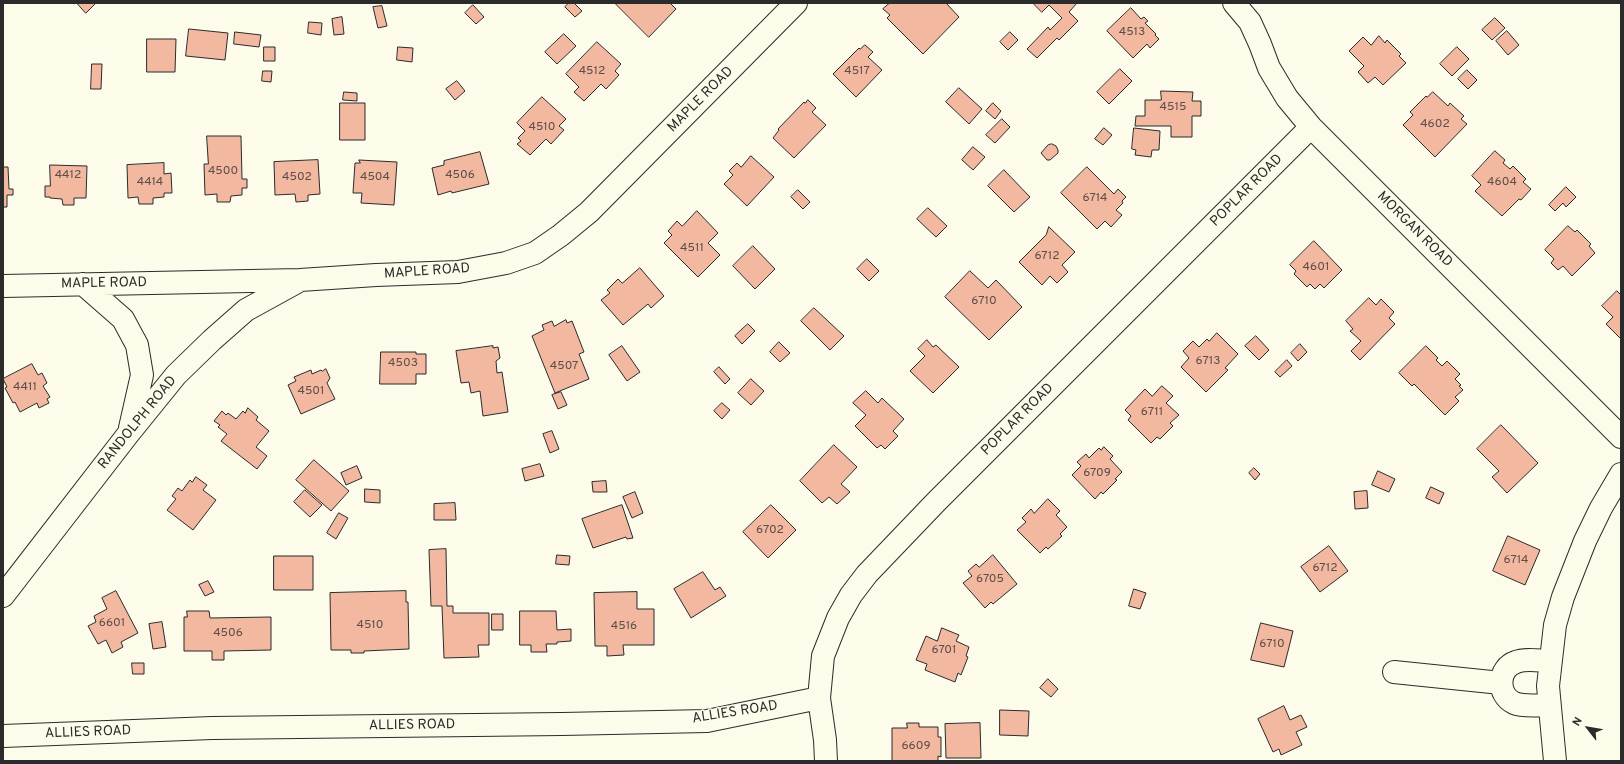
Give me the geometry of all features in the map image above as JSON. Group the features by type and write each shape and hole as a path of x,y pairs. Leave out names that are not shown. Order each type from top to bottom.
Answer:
{"street":[{"name":"MAPLE ROAD","path":"3,286 300,280 458,272 506,263 535,253 562,235 589,212 796,3"},
{"name":"MORGAN ROAD","path":"1234,3 1250,22 1269,68 1287,98 1311,127 1621,437"},
{"name":"POPLAR ROAD","path":"826,761 825,740 819,698 823,656 838,618 851,595 867,574 1311,127"},
{"name":"RANDOLPH ROAD","path":"3,596 129,433 176,375 246,310 300,280"},
{"path":"83,284 123,319 137,345 142,375 129,433"},
{"path":"1555,761 1548,705 1548,686 1555,625 1565,591 1585,541 1601,508 1621,474"},
{"path":"1548,705 1515,703 1509,699 1503,691 1501,683 1502,676 1506,668 1516,662 1550,661"},
{"path":"1394,672 1501,683"},
{"name":"ALLIES ROAD","path":"3,736 212,728 707,721 819,698"}],"building":[{"path":"77,3 96,3 86,13"},
{"path":"569,3 574,3 582,11 575,17 565,7"},
{"path":"615,3 670,3 676,9 649,37"},
{"path":"890,3 946,3 959,17 923,54 887,18 890,15 883,9"},
{"path":"1033,3 1077,3 1069,12 1078,21 1059,40 1057,38 1037,58 1027,49 1048,27 1050,30 1062,18 1049,5 1042,12"},
{"path":"473,5 484,17 476,24 465,13"},
{"path":"382,6 387,26 378,28 373,7"},
{"path":"1131,8 1141,19 1144,17 1148,21 1145,23 1159,39 1150,48 1147,44 1133,58 1107,31"},
{"path":"342,17 344,34 334,35 332,19"},
{"path":"1495,18 1505,28 1492,40 1482,30"},
{"path":"309,22 322,23 321,35 308,33"},
{"path":"189,29 228,33 225,60 186,56"},
{"path":"1507,31 1519,45 1508,55 1496,41"},
{"path":"235,32 261,35 259,47 234,44"},
{"path":"1010,32 1018,40 1008,50 1000,42"},
{"path":"564,34 576,46 557,64 545,52"},
{"path":"1379,36 1385,43 1387,40 1401,54 1399,56 1406,63 1383,85 1375,77 1368,83 1358,72 1364,66 1349,51 1363,37 1371,45"},
{"path":"147,39 176,39 175,72 147,72"},
{"path":"597,42 621,64 615,71 619,75 606,89 601,84 584,101 574,92 579,87 566,74"},
{"path":"865,45 873,52 868,57 882,70 856,97 833,74 859,48 860,49"},
{"path":"264,47 275,47 275,61 264,61"},
{"path":"398,47 413,48 412,62 397,60"},
{"path":"1457,47 1469,59 1452,76 1440,64"},
{"path":"92,64 102,64 101,89 91,89"},
{"path":"1120,69 1132,81 1109,104 1097,92"},
{"path":"1467,70 1477,80 1468,89 1458,79"},
{"path":"263,71 272,71 271,82 262,81"},
{"path":"457,81 465,91 455,100 446,89"},
{"path":"959,88 982,109 969,124 946,102"},
{"path":"1161,91 1193,92 1192,101 1201,101 1201,116 1192,116 1192,137 1171,137 1171,126 1135,126 1136,116 1145,116 1145,100 1161,100"},
{"path":"344,92 357,93 357,101 343,100"},
{"path":"1433,92 1448,106 1450,103 1464,116 1461,119 1467,124 1435,157 1403,125 1413,115 1410,112 1426,96 1427,97"},
{"path":"542,97 566,119 559,126 564,130 551,144 546,139 530,155 517,144 521,141 518,138 525,131 517,123"},
{"path":"808,100 816,108 812,112 826,125 794,158 773,138 779,130 778,129 804,102 805,103"},
{"path":"340,103 365,103 365,140 340,140"},
{"path":"993,103 1001,111 995,119 986,111"},
{"path":"1002,119 1010,127 995,143 986,135"},
{"path":"1104,128 1112,135 1103,145 1095,139"},
{"path":"1134,128 1160,131 1159,150 1152,150 1151,157 1135,155 1136,150 1132,149"},
{"path":"207,136 241,136 242,179 247,179 247,188 242,188 242,195 231,196 230,202 217,202 217,194 205,195 204,164 208,164"},
{"path":"1052,144 1056,146 1058,153 1050,160 1047,160 1041,153 1048,145"},
{"path":"973,147 985,157 973,170 962,160"},
{"path":"1495,151 1505,160 1503,163 1510,169 1513,166 1526,179 1523,182 1531,189 1521,200 1519,199 1502,216 1475,191 1481,185 1472,176"},
{"path":"480,152 489,184 438,195 432,168 444,165 444,161"},
{"path":"751,156 774,177 747,206 724,184 733,175 729,171 737,163 741,167"},
{"path":"318,160 320,194 308,195 308,201 296,202 295,194 275,195 274,162"},
{"path":"359,160 397,162 394,205 361,203 362,193 353,193 355,163 360,163"},
{"path":"164,163 164,174 171,173 172,193 164,193 164,197 153,198 153,204 139,204 138,197 128,198 127,165"},
{"path":"50,165 87,166 86,198 74,198 74,205 63,205 62,199 45,197 45,186 50,186"},
{"path":"3,167 8,167 9,189 13,189 13,195 7,195 7,207 3,207"},
{"path":"1087,167 1114,194 1118,189 1126,197 1122,201 1123,203 1116,210 1122,215 1111,227 1105,221 1097,229 1061,193"},
{"path":"1004,170 1030,197 1014,212 988,186"},
{"path":"1566,187 1576,197 1566,207 1563,203 1555,211 1549,205"},
{"path":"798,190 810,202 803,209 791,197"},
{"path":"928,208 947,226 936,237 917,219"},
{"path":"697,211 718,233 708,243 720,255 698,277 664,243 672,235 668,231 677,221 682,226"},
{"path":"1568,226 1575,232 1577,230 1591,244 1589,246 1595,253 1572,276 1563,266 1558,270 1551,263 1554,259 1545,250"},
{"path":"1049,227 1075,252 1062,265 1068,272 1057,283 1050,276 1042,285 1019,262 1046,235"},
{"path":"1314,241 1342,270 1324,288 1320,284 1315,289 1310,284 1307,287 1294,274 1296,271 1290,265"},
{"path":"753,246 775,269 755,289 733,266"},
{"path":"867,259 879,271 869,281 857,269"},
{"path":"640,268 664,296 651,308 648,304 623,325 601,300 610,293 607,290 618,279 622,283"},
{"path":"970,271 988,288 996,280 1022,307 989,340 945,297"},
{"path":"1617,291 1621,295 1620,338 1606,324 1613,317 1602,306"},
{"path":"1369,298 1376,305 1381,299 1394,312 1389,318 1395,324 1360,360 1351,351 1361,341 1350,331 1353,329 1346,321"},
{"path":"814,308 844,336 830,350 801,321"},
{"path":"566,320 567,323 572,321 584,352 579,354 589,379 555,393 532,336 544,330 542,325 552,321 554,326"},
{"path":"748,324 755,331 742,344 735,336"},
{"path":"1217,333 1238,354 1225,368 1228,370 1206,392 1181,367 1189,358 1183,351 1193,341 1199,347 1207,339 1209,341"},
{"path":"1256,336 1269,350 1259,360 1245,346"},
{"path":"927,340 933,347 936,345 959,367 933,393 910,371 925,356 918,349"},
{"path":"779,342 790,353 780,362 770,352"},
{"path":"1300,344 1307,352 1298,361 1291,353"},
{"path":"493,346 493,348 498,347 500,358 496,361 497,373 502,372 508,412 483,416 480,391 471,393 469,382 461,383 456,351"},
{"path":"622,346 640,372 627,381 609,355"},
{"path":"1426,346 1438,358 1436,360 1442,366 1447,361 1460,374 1455,379 1461,385 1459,386 1463,390 1455,397 1459,401 1445,415 1414,384 1412,386 1399,373"},
{"path":"381,352 416,352 416,354 426,354 426,374 416,374 416,384 380,384"},
{"path":"1287,360 1292,366 1280,377 1275,372"},
{"path":"32,364 38,375 42,373 47,383 43,386 50,397 47,399 49,403 39,408 37,403 20,412 5,388 7,387 3,379"},
{"path":"719,367 730,379 725,384 714,372"},
{"path":"326,369 330,378 327,383 335,399 301,414 288,385 296,381 294,377 311,370 312,374"},
{"path":"751,379 764,391 751,405 738,393"},
{"path":"1162,386 1173,396 1166,403 1179,415 1170,423 1173,426 1160,439 1157,437 1151,443 1128,420 1131,416 1125,410 1145,389 1152,396"},
{"path":"866,391 878,403 882,398 904,419 893,431 898,436 885,449 881,445 877,448 855,426 866,415 853,403"},
{"path":"561,392 567,405 558,409 552,395"},
{"path":"722,403 730,410 722,419 714,411"},
{"path":"248,408 258,417 256,420 269,431 256,447 267,456 257,469 221,441 227,434 218,427 220,425 214,421 222,411 226,415 228,413 236,419 243,411 245,413"},
{"path":"1501,425 1538,463 1507,493 1492,477 1499,471 1477,449"},
{"path":"552,431 559,449 550,453 543,434"},
{"path":"834,445 857,467 841,484 850,492 837,504 829,497 822,503 800,481"},
{"path":"1104,447 1113,456 1110,459 1122,472 1115,479 1117,480 1103,494 1101,492 1095,499 1072,475 1081,466 1077,462 1086,454 1089,458 1099,448 1101,450"},
{"path":"314,460 349,491 331,511 296,480"},
{"path":"540,464 544,476 525,481 522,469"},
{"path":"357,466 362,478 346,485 341,473"},
{"path":"1254,468 1260,474 1255,480 1249,473"},
{"path":"1378,471 1395,479 1389,492 1372,485"},
{"path":"196,477 207,485 203,490 216,500 193,530 167,510 176,499 172,496 178,488 182,491 190,480 192,482"},
{"path":"606,481 607,492 593,492 592,482"},
{"path":"1431,487 1444,493 1439,504 1426,498"},
{"path":"365,489 380,490 380,503 365,502"},
{"path":"305,490 322,505 310,517 294,502"},
{"path":"1367,491 1368,508 1355,509 1354,492"},
{"path":"635,492 643,513 632,518 623,497"},
{"path":"1048,499 1060,511 1056,515 1067,527 1060,534 1062,536 1048,549 1046,547 1040,553 1017,530 1026,522 1022,518 1031,509 1034,513"},
{"path":"455,503 456,520 434,520 434,504"},
{"path":"622,505 633,538 627,539 626,537 593,548 582,519"},
{"path":"771,505 796,530 768,558 743,532"},
{"path":"339,513 348,518 336,539 327,533"},
{"path":"1508,536 1540,550 1525,585 1493,571"},
{"path":"1329,546 1348,571 1320,592 1301,567"},
{"path":"446,549 447,606 453,606 453,613 489,613 489,645 478,645 479,657 444,658 442,606 431,606 429,550"},
{"path":"557,555 570,556 569,565 556,564"},
{"path":"993,555 1017,584 993,604 991,602 985,608 963,583 972,576 968,571 976,564 979,567"},
{"path":"274,556 313,556 313,590 274,590"},
{"path":"703,572 715,590 720,587 726,596 691,618 674,589"},
{"path":"208,581 214,592 205,596 199,585"},
{"path":"1134,589 1146,593 1140,609 1129,606"},
{"path":"116,591 138,633 121,642 123,647 112,653 106,640 98,644 88,626 96,622 94,616 107,609 102,598"},
{"path":"406,591 406,602 408,602 409,649 364,651 364,653 351,653 351,650 331,650 330,593"},
{"path":"637,592 637,609 654,609 654,645 623,645 624,655 607,656 607,646 595,646 594,593"},
{"path":"187,611 209,611 210,618 271,617 271,650 224,651 224,660 212,660 212,651 184,651 184,617 187,617"},
{"path":"520,611 556,611 557,630 571,629 571,641 557,642 557,644 546,644 547,652 531,652 531,645 520,645"},
{"path":"492,614 503,614 503,630 492,630"},
{"path":"162,622 166,647 153,649 149,624"},
{"path":"1261,623 1293,631 1284,667 1251,660"},
{"path":"942,628 959,635 956,641 969,647 966,656 968,657 961,675 958,673 955,682 925,670 927,664 916,660 926,636 937,641"},
{"path":"132,663 144,663 144,674 133,674"},
{"path":"1048,679 1058,689 1051,697 1040,688"},
{"path":"1284,706 1290,720 1301,715 1307,727 1296,732 1302,745 1281,755 1279,749 1273,752 1258,719"},
{"path":"1000,710 1029,711 1028,736 1000,735"},
{"path":"907,723 919,723 919,727 938,727 938,737 941,737 941,757 938,756 938,761 892,761 892,728 907,728"},
{"path":"980,723 981,758 946,758 945,724"}]}
